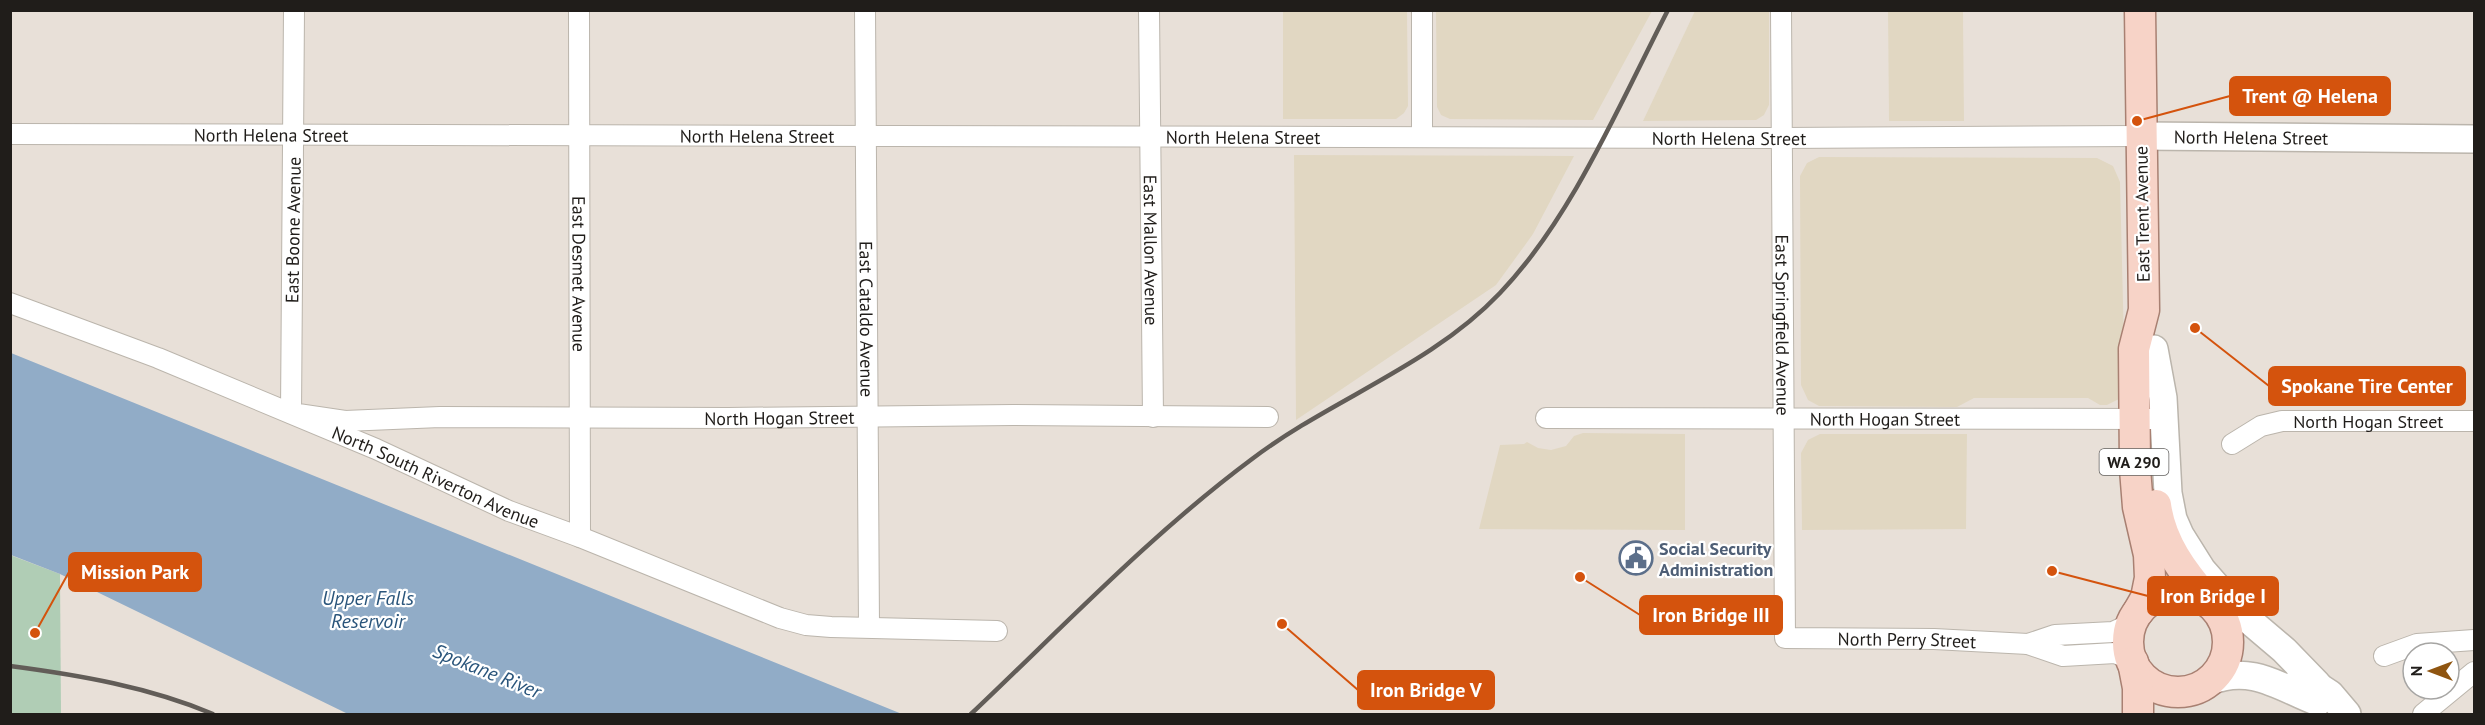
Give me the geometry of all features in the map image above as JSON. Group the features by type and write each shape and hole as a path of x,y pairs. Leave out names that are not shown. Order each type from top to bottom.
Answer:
{"main road":[{"name":"East Trent Avenue","path":"2135,618 2148,589 2150,568 2136,498 2154,350 2144,310 2140,10"},
{"name":"East Trent Avenue","path":"2144,310 2134,349 2161,525 2182,570 2216,610"},
{"path":"2135,618 2152,599 2171,592 2190,593 2216,610 2228,641 2227,652 2218,673 2177,699 2165,714"},
{"name":"WA 290","path":"2135,618 2129,636 2138,688 2138,714"},
{"path":"2132,661 2140,674 2161,689 2174,692 2199,686"}],"street":[{"name":"East Boone Avenue","path":"291,413 294,10"},
{"name":"East Desmet Avenue","path":"579,10 580,537"},
{"name":"East Cataldo Avenue","path":"865,10 869,627"},
{"name":"East Mallon Avenue","path":"1149,10 1153,417"},
{"path":"1422,10 1422,137"},
{"name":"East Springfield Avenue","path":"1782,10 1785,639"},
{"name":"North Helena Street","path":"10,134 1782,138 2140,136 2475,139"},
{"name":"North South Riverton Avenue","path":"10,303 158,358 376,448 509,511 794,622 819,626 869,627"},
{"path":"2154,350 2163,398 2168,493 2173,519 2180,535 2202,570 2238,611 2284,650 2330,694 2346,713"},
{"name":"North Hogan Street","path":"291,413 345,421 441,417 1013,415 1268,417"},
{"name":"North Hogan Street","path":"1546,418 2144,419"},
{"name":"North Hogan Street","path":"2232,444 2261,426 2282,421 2475,420"},
{"path":"2216,610 2235,632 2263,653 2318,684"},
{"name":"North Perry Street","path":"2028,644 2055,635 2114,633 2135,618"},
{"path":"869,627 997,631"},
{"name":"North Perry Street","path":"1785,639 1916,639 2028,644 2063,656 2115,654 2132,661"},
{"path":"2384,656 2417,644 2475,640"},
{"path":"2423,714 2475,672"},
{"path":"2199,686 2230,675 2249,676 2288,687 2346,713"}],"shaded area":[{"path":"1436,10 1652,11 1593,120 1450,119 1441,115 1437,107"},
{"path":"1283,11 1407,11 1408,106 1404,113 1396,119 1283,119"},
{"path":"1695,11 1769,11 1769,105 1764,115 1756,120 1643,121"},
{"path":"1888,11 1963,11 1964,121 1889,121"},
{"path":"1294,155 1574,156 1533,234 1496,285 1296,420"},
{"path":"1819,157 2097,158 2113,166 2120,182 2125,384 2119,399 2107,405 2100,405 2088,398 1974,398 1957,407 1819,406 1808,400 1801,385 1800,176 1807,163"},
{"path":"1583,433 1685,434 1685,530 1479,529 1500,445 1527,442 1538,448 1551,450 1566,446 1574,436"},
{"path":"1820,434 1967,434 1966,529 1802,530 1801,453 1808,440"}],"green space":[{"path":"10,555 60,574 61,714 11,714"}],"water":[{"name":"Upper Falls Reservoir","path":"11,353 902,714 348,714 60,574 11,555"}],"railway":[{"path":"971,714 1108,582 1178,518 1215,488 1252,459 1314,418 1412,362 1443,341 1473,319 1500,293 1526,263 1572,195 1613,121 1668,10"},
{"path":"10,666 139,689 213,714"}],"place":[{"name":"Trent @ Helena","path":"2137,121"},
{"name":"Spokane Tire Center","path":"2195,328"},
{"name":"Social Security Administration","path":"1636,558"},
{"name":"Iron Bridge I","path":"2052,571"},
{"name":"Iron Bridge III","path":"1580,577"},
{"name":"Iron Bridge V","path":"1282,624"},
{"name":"Mission Park","path":"35,633"}],"water label":[{"name":"Spokane River","path":"487,671"}]}
